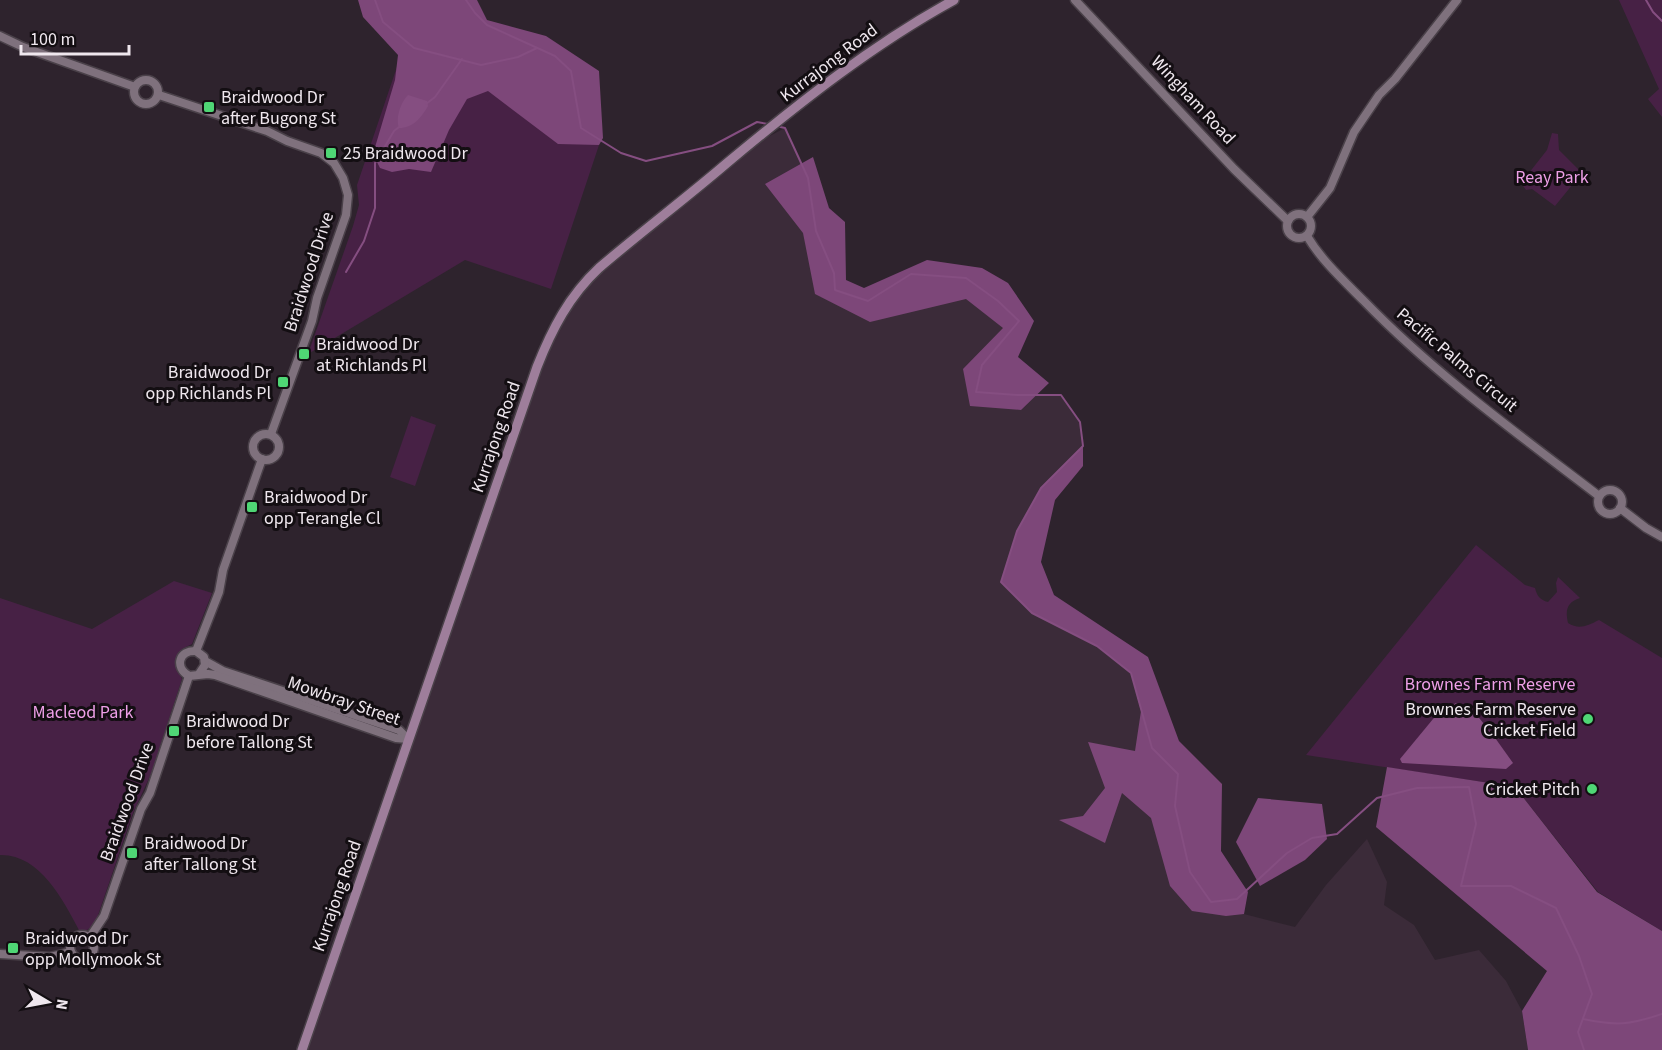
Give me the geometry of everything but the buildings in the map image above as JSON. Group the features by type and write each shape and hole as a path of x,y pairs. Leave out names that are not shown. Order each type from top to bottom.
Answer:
{"main road":[{"name":"Kurrajong Road","path":"302,1050 534,378 561,315 580,288 599,268 741,151 910,24 954,0"}],"street":[{"name":"Wingham Road","path":"1076,0 1234,169 1288,221"},
{"path":"1307,217 1330,188 1354,132 1379,95 1395,80 1457,0"},
{"path":"0,36 23,47 135,87"},
{"path":"150,80 156,84 159,95 152,103 141,103 136,98 135,87 139,81 150,80"},
{"name":"Braidwood Drive","path":"159,95 267,131 286,141 321,153 337,167 346,184 348,195 346,214 317,298 312,321 270,434"},
{"path":"1297,214 1307,217 1311,227 1307,236 1298,239 1290,236 1287,230 1288,221 1297,214"},
{"name":"Pacific Palms Circuit","path":"1307,236 1331,268 1416,352 1464,393 1599,496"},
{"path":"262,434 270,434 277,439 279,450 270,459 262,459 256,455 253,443 262,434"},
{"path":"195,651 219,592 223,570 262,459"},
{"path":"1604,491 1615,491 1622,500 1620,508 1612,515 1603,513 1598,506 1599,496 1604,491"},
{"path":"1620,508 1662,537"},
{"path":"191,650 195,651 202,654 205,661 204,669 199,674 189,676 182,671 179,662 183,654 191,650"},
{"name":"Mowbray Street","path":"205,661 223,670 399,730 408,738"},
{"name":"Mowbray Street","path":"199,674 215,675 396,738 408,738"},
{"name":"Braidwood Drive","path":"90,937 104,916 141,809 150,793 189,676"},
{"path":"83,934 90,937 94,948 88,958 78,959 71,952 71,941 76,936 83,934"},
{"path":"0,954 50,957 71,952"}],"shaded area":[{"path":"358,0 477,0 487,20 546,36 599,71 603,138 599,145 558,144 488,91 467,99 449,130 431,172 409,169 392,172 380,168 373,154 395,80 398,55 363,17"},
{"path":"408,95 427,101 428,106 416,122 399,128 399,110"},
{"path":"785,128 808,178 834,273 868,300 911,274 998,301 1017,395 1061,395 1080,422 1083,446 1041,488 1032,613 1097,646 1131,673 1141,711 1244,914 1295,927 1326,885 1367,839 1387,882 1384,905 1414,925 1435,960 1479,950 1506,981 1522,1011 1528,1050 307,1050 484,523 561,315 609,259 741,151"},
{"path":"813,157 829,208 845,222 846,280 864,288 927,260 982,268 1008,283 1034,321 1018,357 1049,383 1021,410 970,406 963,369 1003,328 966,299 870,322 815,294 803,233 765,184"},
{"path":"1083,446 1083,466 1055,500 1041,562 1054,595 1148,657 1179,741 1222,784 1221,851 1248,892 1244,914 1226,916 1192,911 1170,886 1151,818 1122,793 1105,843 1059,820 1083,816 1105,788 1088,742 1135,751 1141,711 1131,673 1097,646 1032,613 1001,582 1017,531 1041,488"},
{"path":"1456,703 1475,713 1493,735 1513,763 1506,769 1402,763 1400,759 1438,713"},
{"path":"1387,767 1515,787 1597,892 1662,931 1662,1050 1528,1050 1522,1011 1547,971 1376,827"},
{"path":"1258,798 1322,804 1327,839 1305,860 1260,886 1236,842"}],"green space":[{"path":"1619,0 1662,0 1662,117 1648,99 1659,89"},
{"path":"402,52 573,105 599,145 551,289 465,260 308,354 353,226 359,205 357,185"},
{"name":"Reay Park","path":"1552,133 1558,134 1559,150 1582,173 1555,206 1532,189 1526,190 1521,183 1547,150"},
{"path":"411,416 436,425 415,486 390,477"},
{"name":"Brownes Farm Reserve","path":"1476,545 1525,585 1535,588 1539,597 1545,601 1548,602 1557,592 1558,577 1580,598 1568,607 1568,623 1583,626 1599,620 1662,658 1662,931 1598,892 1515,787 1306,755"},
{"name":"Macleod Park","path":"174,581 212,593 192,644 182,649 176,658 176,667 182,679 151,774 133,813 95,924 87,930 79,930 58,893 38,870 27,862 0,855 0,598 92,629"}],"waterway":[{"path":"375,0 383,22 414,48 481,65 518,57 537,48"},
{"path":"466,0 487,25 555,56 571,71 581,128 621,153 646,161 712,146 757,122 768,124"},
{"path":"1646,0 1662,21"},
{"path":"426,104 435,97 462,59"},
{"path":"776,126 785,128 808,178 816,231 834,273 835,290 868,301 911,274 966,278 998,301 1019,321 982,365 976,392 1061,395 1080,422 1083,446 1041,488 1017,531 1001,582 1032,613 1097,646 1131,673 1152,748 1178,774 1175,806 1190,872 1211,902 1237,899 1287,853 1312,838 1337,834 1377,798 1417,788 1469,787 1476,824 1461,886 1511,886 1556,908 1579,956 1592,994 1578,1032 1584,1050"},
{"path":"346,272 364,241 375,208 375,163 394,131 399,127"},
{"path":"1583,1019 1623,1023 1662,1014"}],"place":[{"name":"Braidwood Dr after Bugong St","path":"209,107"},
{"name":"25 Braidwood Dr","path":"331,153"},
{"name":"Braidwood Dr at Richlands Pl","path":"304,354"},
{"name":"Braidwood Dr opp Richlands Pl","path":"283,382"},
{"name":"Braidwood Dr opp Terangle Cl","path":"252,507"},
{"name":"Brownes Farm Reserve Cricket Field","path":"1588,719"},
{"name":"Braidwood Dr before Tallong St","path":"174,731"},
{"name":"Cricket Pitch","path":"1592,789"},
{"name":"Braidwood Dr after Tallong St","path":"132,853"},
{"name":"Braidwood Dr opp Mollymook St","path":"13,948"}]}
